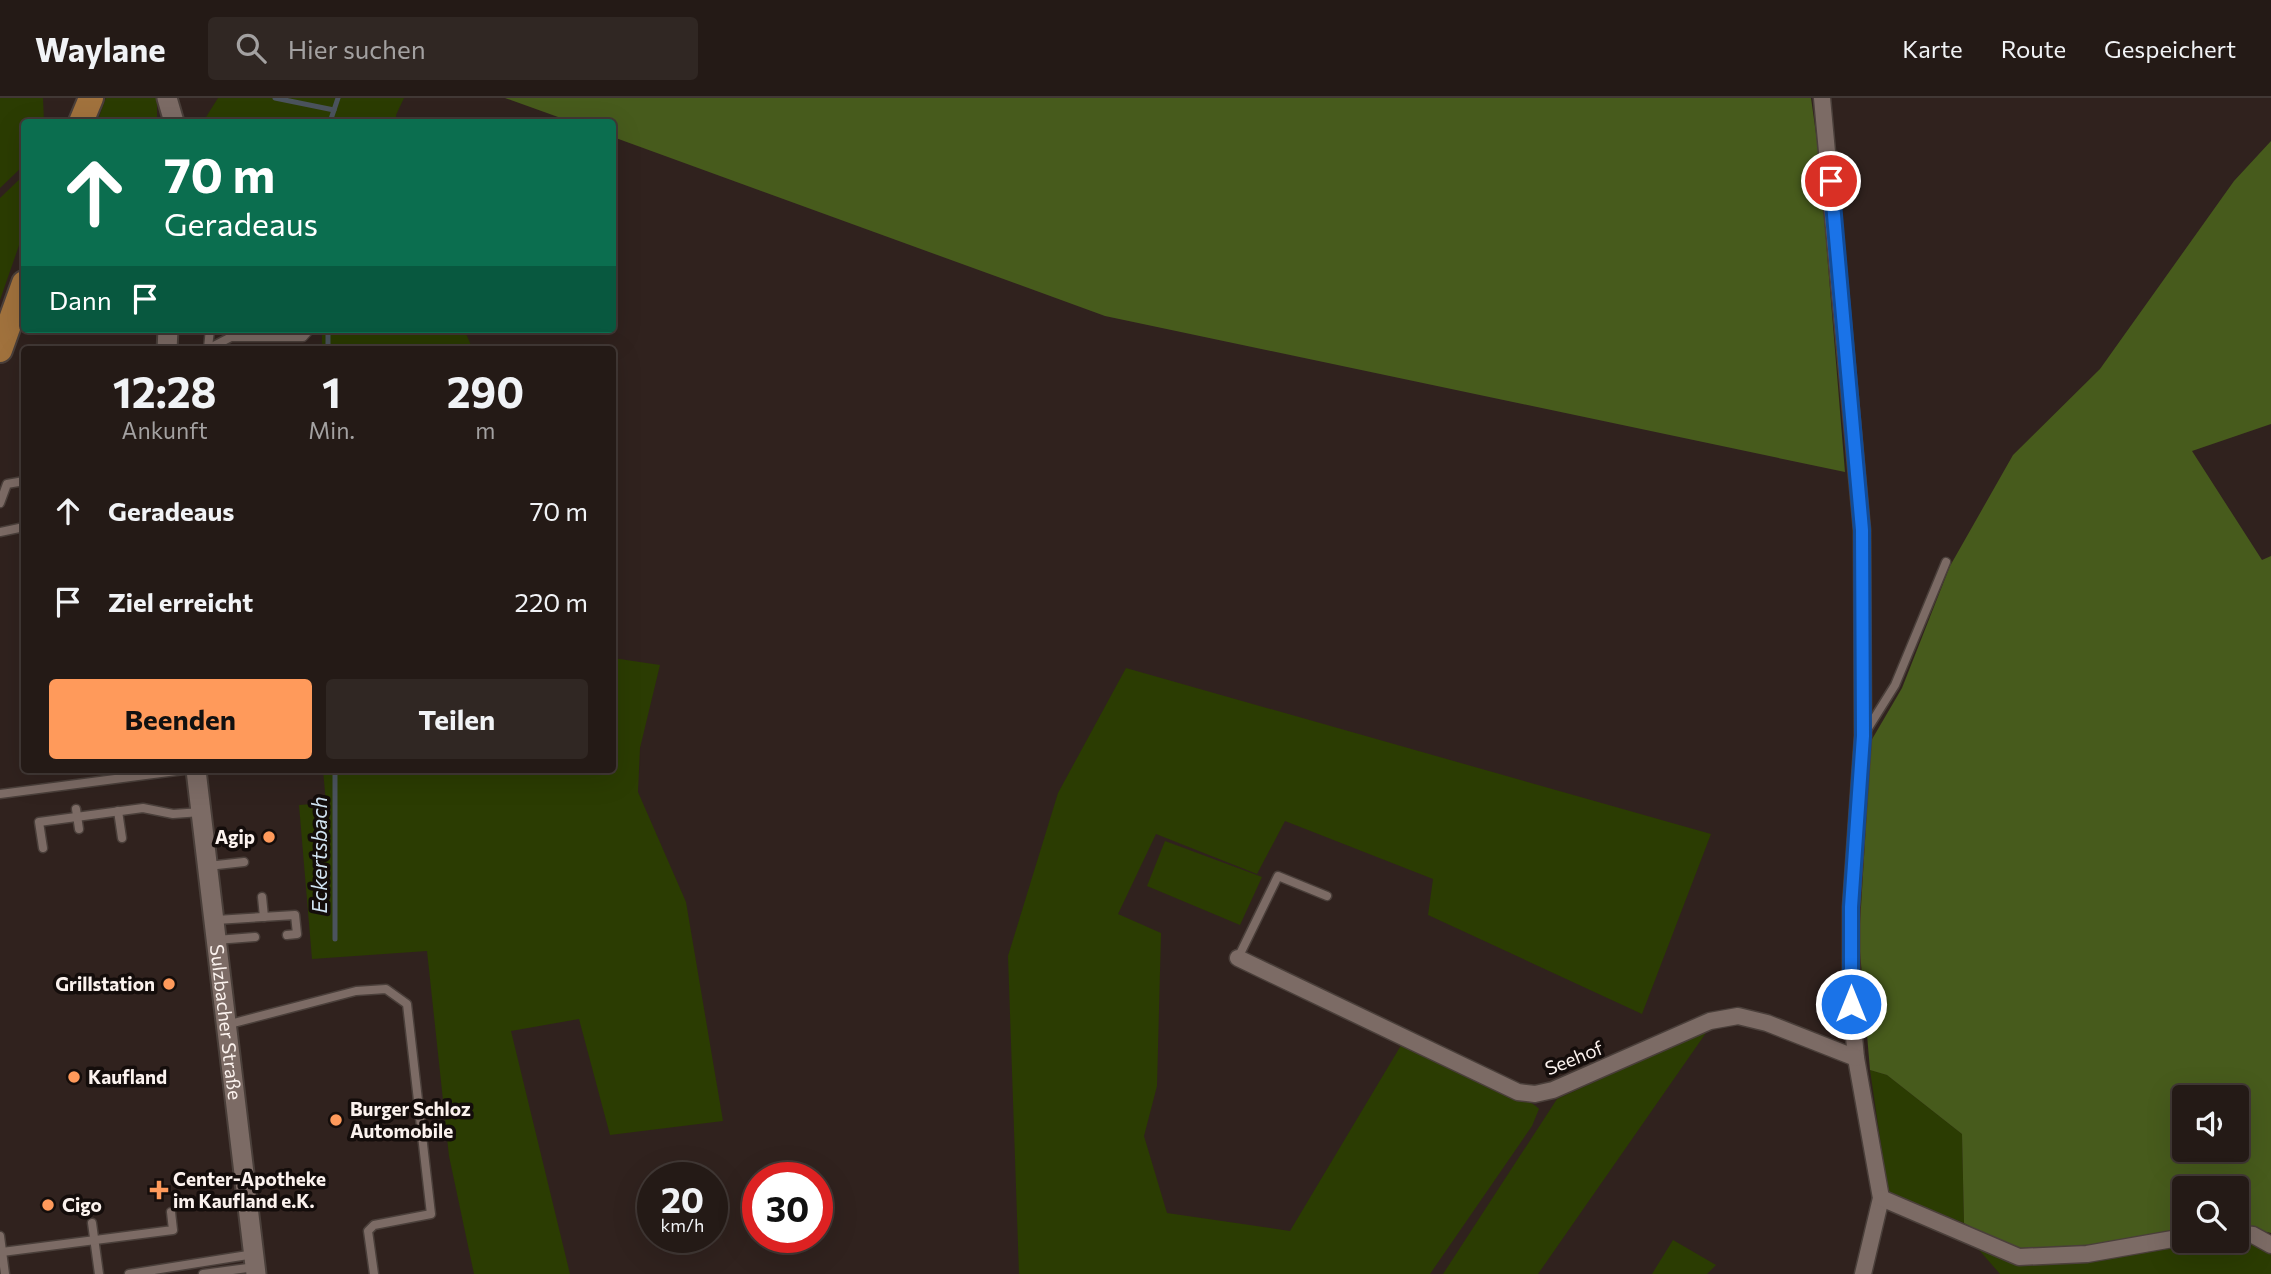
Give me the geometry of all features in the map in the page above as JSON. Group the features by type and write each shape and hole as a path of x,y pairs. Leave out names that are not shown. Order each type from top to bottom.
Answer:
{"main road":[{"path":"83,119 91,98"},
{"path":"0,350 21,291"}],"street":[{"path":"167,98 175,119"},
{"path":"176,119 180,98"},
{"path":"1822,98 1862,530 1863,736 1856,798 1850,947 1851,1004 1856,1058 1881,1198 1863,1274"},
{"name":"Sulzbacher Straße","path":"196,773 255,1265"},
{"name":"Seehof","path":"1238,958 1518,1092 1535,1094 1553,1090 1710,1021 1738,1016 1787,1030 1856,1058"},
{"path":"1881,1198 2019,1257 2087,1254 2172,1239"},
{"path":"2249,1235 2271,1245"}],"lane":[{"path":"213,346 231,337 303,337 306,333"},
{"path":"0,503 7,484 21,482"},
{"path":"0,532 21,528"},
{"path":"1863,736 1895,685 1946,562"},
{"path":"0,794 161,773"},
{"path":"43,848 39,822 76,813 143,808 173,814 201,812"},
{"path":"118,811 124,833"},
{"path":"76,813 79,829"},
{"path":"30,835 41,833"},
{"path":"207,866 244,862"},
{"path":"1238,958 1278,876 1327,895"},
{"path":"262,897 264,917"},
{"path":"215,930 264,917 295,915 297,934 287,935"},
{"path":"215,930 255,937"},
{"path":"226,1025 356,990 386,989 407,1004 431,1214 374,1225 368,1231 374,1274"},
{"path":"2,1252 173,1230 171,1212"},
{"path":"92,1223 99,1274"},
{"path":"0,1236 5,1274"},
{"path":"129,1274 255,1265"},
{"path":"203,1274 255,1265"}],"green space":[{"path":"0,98 43,98 44,119 21,119 21,168 0,188"},
{"path":"106,98 157,98 157,119 98,119"},
{"path":"218,98 404,98 397,119 206,117"},
{"path":"505,98 1811,98 1819,155 1845,472 1105,316 616,138 616,119 564,119"},
{"path":"2271,141 2271,424 2192,451 2262,560 2271,556 2271,1233 2249,1228 2249,1176 2172,1176 2172,1232 2073,1249 2030,1250 1994,1240 1964,1223 1962,1134 1887,1075 1870,1070 1859,940 1871,741 1902,688 1950,566 2013,455 2100,369 2234,181"},
{"path":"21,178 21,240 0,300 0,198"},
{"path":"322,333 466,333 471,346 322,346"},
{"path":"616,658 660,665 640,748 638,792 686,902 723,1121 610,1135 579,1019 511,1031 570,1274 474,1274 449,1156 427,951 312,959 299,805 326,803 323,773 616,773"},
{"path":"1126,668 1711,834 1642,1014 1428,915 1433,879 1285,821 1257,874 1156,834 1118,914 1161,933 1157,1086 1144,1136 1167,1213 1290,1231 1403,1042 1498,1086 1539,1109 1532,1126 1430,1274 1019,1274 1008,956 1058,793"},
{"path":"1165,841 1262,877 1240,925 1147,886"},
{"path":"1708,1030 1538,1274 1443,1274 1557,1099"},
{"path":"1870,1070 1887,1075 1962,1134 1964,1223 1888,1193"},
{"path":"1673,1240 1716,1265 1707,1274 1652,1274"},
{"path":"2249,1242 2263,1247 2271,1255 2271,1274 2000,1274 1979,1250 2031,1260 2058,1261 2172,1245 2172,1253 2249,1253"}],"waterway":[{"path":"275,98 334,110"},
{"name":"Eckertsbach","path":"331,119 338,98"},
{"name":"Eckertsbach","path":"328,333 328,346"},
{"name":"Eckertsbach","path":"335,773 335,939"}],"place":[{"name":"Agip","path":"269,837"},
{"name":"Grillstation","path":"169,984"},
{"name":"Kaufland","path":"74,1077"},
{"name":"Burger Schloz Automobile","path":"336,1120"},
{"name":"Center-Apotheke im Kaufland e.K.","path":"159,1190"},
{"name":"Cigo","path":"48,1205"}],"route":[{"path":"1831,181 1862,530 1863,736 1856,798 1851,907 1851,1004"}]}
